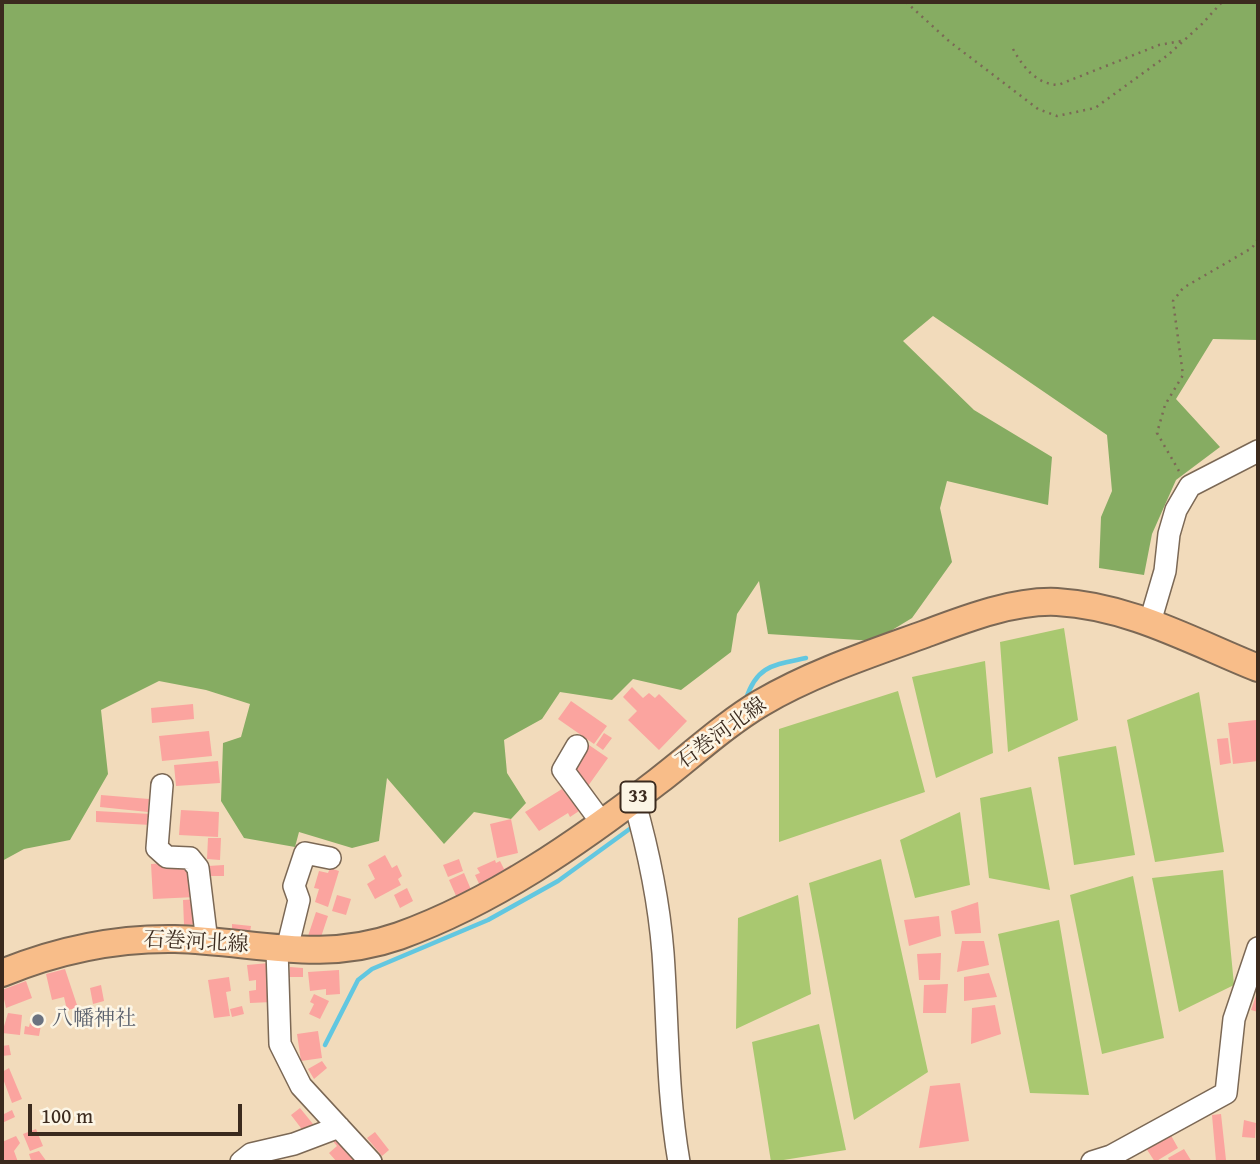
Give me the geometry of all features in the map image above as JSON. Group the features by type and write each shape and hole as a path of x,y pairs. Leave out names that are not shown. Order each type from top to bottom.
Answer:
{"main road":[{"name":"石巻河北線","path":"2,973 45,955 118,940 207,942 336,951 400,935 528,874 634,800 760,704 836,667 942,628 1025,604 1056,602 1113,610 1150,622 1258,668"}],"street":[{"path":"1150,622 1166,571 1169,534 1175,510 1190,486 1258,451"},
{"path":"577,746 563,770 602,822"},
{"path":"162,785 157,848 166,857 190,858 198,868 207,942"},
{"path":"634,800 647,848 663,950 667,1056 679,1162"},
{"path":"330,858 305,853 294,886 299,900 282,949 280,1044 301,1086 371,1162"},
{"path":"1092,1162 1111,1156 1226,1093 1234,1019 1258,947"},
{"path":"241,1162 251,1154 295,1144 339,1127"}],"path":[{"path":"906,2 950,42 1030,103 1057,116 1096,108 1184,41 1222,2"},
{"path":"1013,49 1037,79 1046,85 1058,85 1159,46 1184,41"},
{"path":"1190,486 1165,451 1157,433 1165,405 1183,375 1173,301 1183,288 1252,248 1258,239"}],"green space":[{"path":"2,2 1258,2 1258,340 1213,339 1176,399 1220,447 1176,480 1152,534 1144,575 1099,568 1101,517 1112,491 1107,435 933,316 903,341 974,410 1052,457 1048,505 947,481 940,508 952,562 912,618 874,641 768,634 759,581 737,614 731,652 681,690 633,679 612,700 560,692 542,719 504,740 507,773 526,803 511,819 474,812 444,844 387,778 379,841 352,848 299,832 295,847 244,838 221,801 223,743 241,737 250,704 206,690 159,681 101,710 108,774 70,840 24,849 2,861"},
{"path":"1064,628 1078,720 1008,752 1000,642"},
{"path":"985,661 993,753 936,778 912,677"},
{"path":"898,691 925,792 779,842 779,729"},
{"path":"1199,692 1224,852 1155,862 1127,720"},
{"path":"1116,746 1135,855 1074,865 1058,757"},
{"path":"1031,787 1050,890 989,878 980,798"},
{"path":"960,812 970,885 915,898 900,840"},
{"path":"881,859 928,1072 854,1120 809,883"},
{"path":"1223,870 1234,985 1179,1012 1152,878"},
{"path":"1133,876 1164,1038 1102,1054 1070,895"},
{"path":"798,895 811,994 736,1029 738,918"},
{"path":"1059,920 1089,1095 1030,1093 998,934"},
{"path":"819,1024 846,1150 771,1162 752,1042"}],"building":[{"path":"632,687 643,698 649,693 655,698 659,694 687,721 659,750 628,720 637,711 623,697"},
{"path":"571,701 607,726 594,744 558,719"},
{"path":"193,704 194,719 152,723 151,708"},
{"path":"1256,720 1258,761 1233,764 1228,723"},
{"path":"209,731 212,756 162,761 159,736"},
{"path":"604,733 612,738 603,750 596,745"},
{"path":"1228,738 1231,763 1220,765 1217,739"},
{"path":"589,745 608,758 588,786 574,777 573,769"},
{"path":"218,761 220,783 176,786 174,765"},
{"path":"562,789 579,811 570,817 568,813 539,831 525,812"},
{"path":"101,795 149,799 148,812 100,807"},
{"path":"181,810 219,812 218,837 179,835"},
{"path":"96,811 151,814 151,825 96,822"},
{"path":"511,819 518,853 497,858 490,824"},
{"path":"208,838 221,838 220,860 207,859"},
{"path":"385,855 392,868 397,865 402,876 398,879 401,885 375,899 367,884 375,879 368,865"},
{"path":"459,859 463,871 448,877 443,865"},
{"path":"495,860 496,863 500,861 504,869 511,865 514,871 481,888 475,875 480,873 477,868"},
{"path":"182,862 187,866 188,875 195,875 196,897 153,899 151,864"},
{"path":"224,865 224,876 208,876 208,866"},
{"path":"330,868 339,871 328,907 315,902 319,889 314,888 319,871 328,873"},
{"path":"464,873 472,892 457,898 449,880"},
{"path":"407,888 413,901 400,908 394,895"},
{"path":"337,895 351,899 346,915 332,911"},
{"path":"198,899 199,924 184,925 183,900"},
{"path":"978,902 981,933 955,934 951,911"},
{"path":"316,912 328,916 320,940 308,936"},
{"path":"939,916 941,936 909,946 904,920"},
{"path":"232,924 251,926 250,932 232,930"},
{"path":"962,941 984,941 989,965 957,972"},
{"path":"941,953 940,980 919,980 917,954"},
{"path":"269,963 272,1002 250,1003 249,991 256,990 256,980 249,981 247,965"},
{"path":"290,967 303,968 303,977 289,977"},
{"path":"65,969 78,1008 67,1010 64,997 52,1000 46,974"},
{"path":"339,970 340,994 326,995 326,989 310,991 308,972"},
{"path":"989,973 997,997 964,1001 964,977"},
{"path":"229,977 231,991 226,992 230,1016 214,1018 208,980"},
{"path":"26,981 32,998 6,1008 2,990"},
{"path":"948,984 946,1013 923,1013 924,985"},
{"path":"101,985 104,1001 93,1004 90,988"},
{"path":"1258,990 1258,1012 1251,1010"},
{"path":"314,994 329,1001 320,1019 309,1014 314,1004 310,1002"},
{"path":"995,1005 1001,1034 971,1044 972,1008"},
{"path":"242,1006 244,1014 232,1017 230,1009"},
{"path":"8,1013 22,1015 20,1035 2,1033"},
{"path":"30,1023 41,1025 39,1036 24,1034 25,1026 29,1027"},
{"path":"318,1031 322,1058 301,1061 297,1034"},
{"path":"9,1045 11,1055 2,1056 2,1046"},
{"path":"322,1061 327,1068 314,1079 308,1069"},
{"path":"9,1068 22,1099 12,1103 2,1076 2,1072"},
{"path":"960,1083 969,1141 919,1148 930,1086"},
{"path":"300,1108 313,1124 304,1132 291,1115"},
{"path":"12,1110 15,1117 2,1123 2,1115"},
{"path":"1221,1114 1226,1160 1216,1161 1212,1115"},
{"path":"1244,1120 1256,1123 1255,1138 1242,1137"},
{"path":"36,1129 43,1146 30,1151 23,1134"},
{"path":"1168,1130 1178,1148 1155,1162 1144,1145"},
{"path":"375,1132 389,1150 382,1156 367,1138"},
{"path":"340,1133 365,1162 337,1162 329,1153 337,1146 332,1140"},
{"path":"16,1136 20,1143 14,1151 18,1162 2,1162 2,1142"},
{"path":"1184,1149 1192,1162 1170,1162 1168,1158"},
{"path":"39,1151 47,1162 27,1162 31,1160 29,1154"}],"waterway":[{"path":"746,699 756,679 768,668 806,658"},
{"path":"325,1045 358,980 372,969 488,920 558,881 631,828"}],"place":[{"name":"八幡神社","path":"38,1020"}]}
